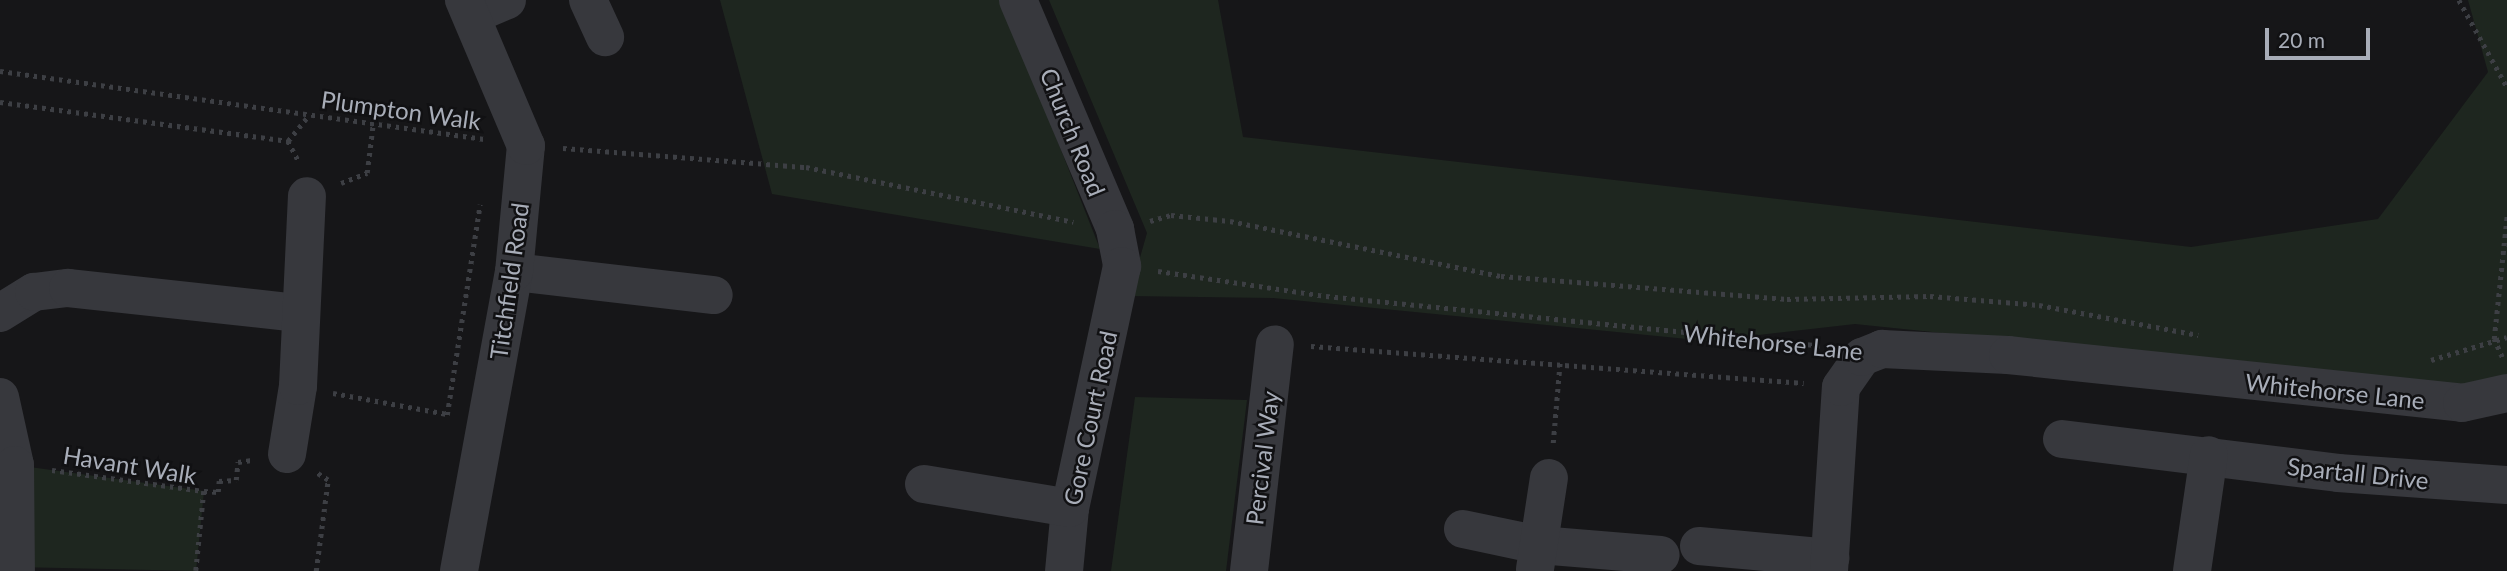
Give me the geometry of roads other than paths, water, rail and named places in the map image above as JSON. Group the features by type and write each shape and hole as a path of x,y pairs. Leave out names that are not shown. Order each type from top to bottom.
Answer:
{"street":[{"path":"468,7 507,0"},
{"path":"589,0 605,37"},
{"name":"Church Road","path":"1018,0 1118,247"},
{"name":"Titchfield Road","path":"459,571 514,272 508,143 468,7"},
{"path":"286,454 298,386 299,313 307,196"},
{"name":"Gore Court Road","path":"1064,571 1070,508 1118,247"},
{"path":"514,272 714,295"},
{"path":"0,313 34,292 68,288 299,313"},
{"name":"Percival Way","path":"1249,571 1275,344"},
{"name":"Whitehorse Lane","path":"1829,565 1851,372 1882,349 2008,355 2462,403 2507,393"},
{"path":"0,397 15,465 16,571"},
{"name":"Spartall Drive","path":"2062,439 2209,455 2337,473 2507,485"},
{"path":"2192,571 2209,455"},
{"path":"1536,558 1549,478"},
{"path":"923,484 1070,508"},
{"path":"1463,529 1536,558 1661,555"},
{"path":"1699,546 1829,565"}]}
